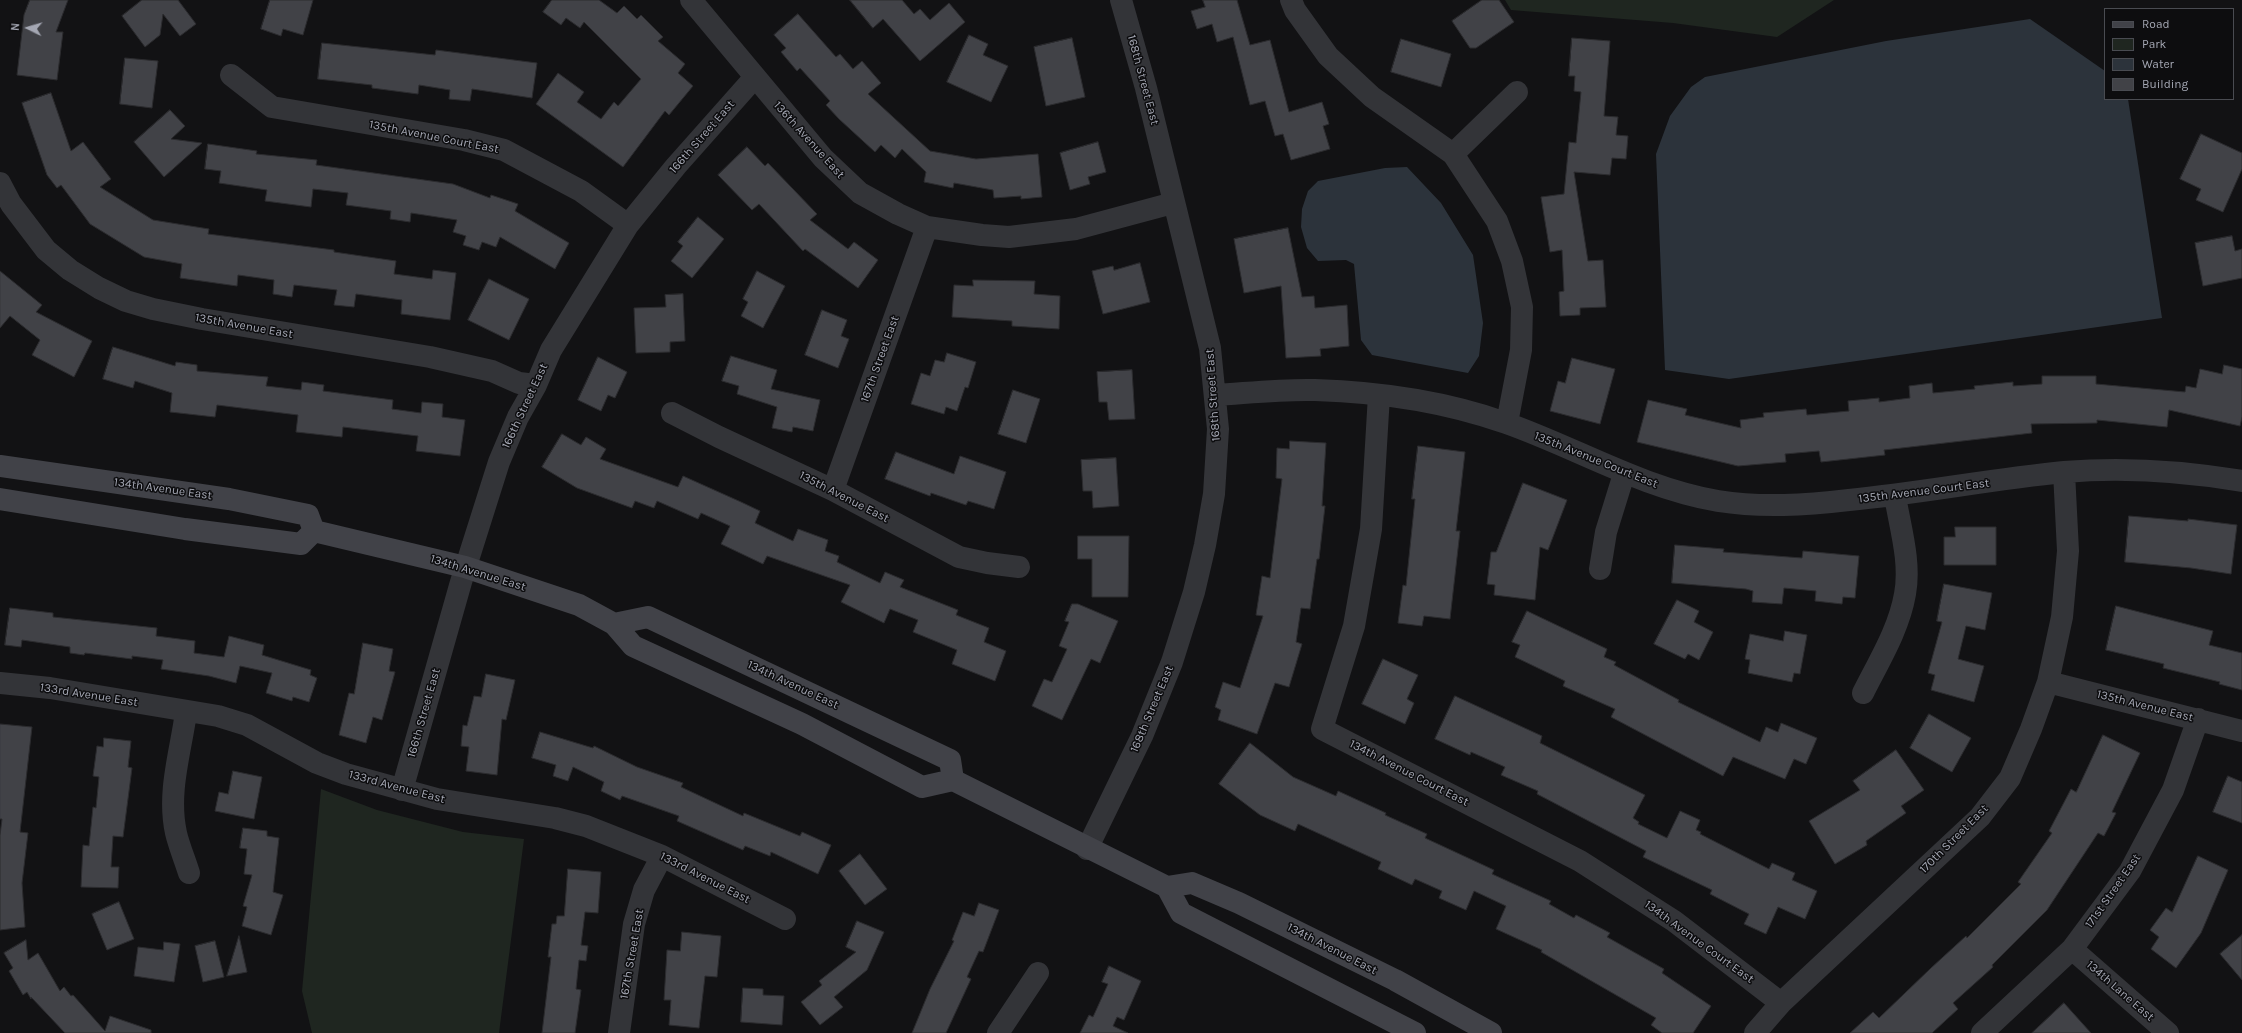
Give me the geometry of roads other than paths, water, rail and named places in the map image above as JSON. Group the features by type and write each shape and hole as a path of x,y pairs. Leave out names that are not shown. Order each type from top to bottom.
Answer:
{"street":[{"name":"136th Avenue East","path":"691,0 754,77 841,177 860,193 927,227 1009,237 1044,234 1076,229 1173,203"},
{"name":"168th Street East","path":"1087,849 1142,736 1172,662 1194,592 1206,545 1214,494 1218,429 1210,348 1173,203 1146,88 1121,0"},
{"path":"1291,0 1295,10 1328,56 1372,97 1453,154 1497,221 1512,261 1522,306 1521,350 1507,424"},
{"name":"135th Avenue Court East","path":"232,75 272,107 464,140 504,150 581,191 628,224"},
{"name":"166th Street East","path":"402,790 465,567 499,462 518,417 536,385 562,330 628,224 676,166 754,77"},
{"path":"1453,154 1516,92"},
{"name":"135th Avenue East","path":"0,183 11,204 46,250 70,270 99,288 126,301 153,309 202,319 430,357 492,371 519,383 536,385"},
{"name":"167th Street East","path":"833,490 927,227"},
{"name":"135th Avenue Court East","path":"1215,395 1313,390 1379,395 1436,402 1507,424 1624,474 1661,487 1719,501 1794,506 1895,496 2064,472 2154,470 2242,481"},
{"name":"134th Avenue Court East","path":"1379,395 1371,529 1354,626 1322,729 1580,861 1674,921 1781,1004"},
{"name":"135th Avenue East","path":"672,413 719,437 833,490 959,558 1019,567"},
{"name":"134th Avenue East","path":"0,466 229,499 465,567 578,605 614,624 633,646 802,724 922,787 953,780 950,760 648,617 614,624"},
{"name":"170th Street East","path":"1755,1033 1781,1004 1980,817 2010,778 2031,729 2048,682 2062,617 2068,551 2064,472"},
{"path":"1600,569 1606,532 1624,474"},
{"path":"1863,692 1898,621 1906,593 1906,561 1895,496"},
{"path":"0,499 185,529 302,544 311,523"},
{"name":"135th Avenue East","path":"2048,682 2242,731"},
{"name":"133rd Avenue East","path":"0,683 58,689 186,712 218,716 247,725 317,763 346,774 437,799 555,818 586,826 662,856 785,919"},
{"path":"186,712 175,772 173,800 176,832 189,874"},
{"name":"171st Street East","path":"1982,1033 2072,949 2130,871 2173,790 2198,719"},
{"path":"953,780 1087,849 1167,887 1181,913 1415,1033"},
{"name":"167th Street East","path":"619,1033 634,924 644,890 662,856"},
{"name":"134th Avenue East","path":"1167,887 1192,883 1239,903 1395,980 1491,1033"},
{"name":"134th Lane East","path":"2072,949 2168,1033"},
{"path":"998,1033 1038,973"}],"water":[{"path":"2030,19 2104,70 2104,100 2128,100 2162,318 1729,379 1665,370 1656,154 1670,116 1691,87 1705,77 1886,41"},
{"path":"1407,167 1441,203 1473,255 1483,323 1479,356 1468,373 1372,355 1361,340 1354,264 1346,260 1318,261 1307,248 1301,227 1302,209 1308,191 1318,181 1385,168"}]}
